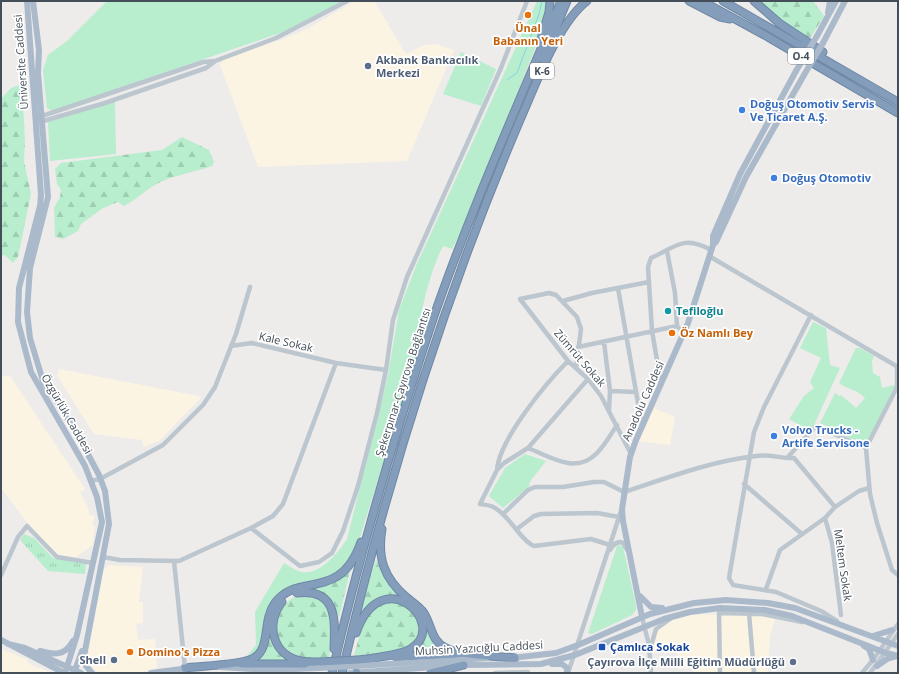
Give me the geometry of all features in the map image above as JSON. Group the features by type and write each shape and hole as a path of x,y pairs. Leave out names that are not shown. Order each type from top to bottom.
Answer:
{"highway":[{"name":"K-6","path":"517,105 545,26 550,1"},
{"name":"K-6","path":"517,105 561,1"},
{"name":"K-6","path":"508,149 567,1"},
{"name":"K-6","path":"508,149 560,35 571,16 586,1"},
{"path":"689,1 720,17 742,22"},
{"name":"O-4","path":"702,1 742,22 898,113"},
{"name":"O-4","path":"723,1 898,102"},
{"path":"754,1 779,23 816,47 855,77"},
{"name":"Şekerpınar-Çayırova Bağlantısı","path":"332,672 378,499 434,316 468,226 517,105"},
{"name":"Şekerpınar-Çayırova Bağlantısı","path":"342,672 407,427 491,189 508,149"},
{"path":"393,478 380,548 381,560 386,575 395,587 423,613 436,640 441,646 455,651 515,658"},
{"path":"185,668 249,660 259,654 264,644 268,614 276,602 284,595 295,589 324,583 336,578 349,567 355,558 378,499"},
{"path":"319,665 301,661 290,656 279,647 273,635 272,621 277,608 286,598 297,593 305,592 318,595 324,599 332,610 336,632 332,672"},
{"path":"223,664 319,665 356,668 373,658 407,651 412,648 419,641 422,631 421,619 416,610 408,603 391,599 379,602 369,608 360,620 342,672"},
{"path":"373,658 470,653"},
{"path":"431,673 464,665"}],"main road":[{"name":"Üniversite Caddesi","path":"26,1 30,31 31,80 36,120"},
{"name":"Üniversite Caddesi","path":"33,1 43,119"},
{"path":"826,21 830,1"},
{"name":"Anadolu Caddesi","path":"642,616 628,551 622,509 631,454 684,333 711,250 713,236 740,174 836,1"},
{"name":"Anadolu Caddesi","path":"711,250 746,177 823,43 845,1"},
{"name":"Özgürlük Caddesi","path":"43,119 48,197 30,268 27,312 30,338 37,366 43,380 74,428 105,490 109,524 86,640"},
{"name":"Özgürlük Caddesi","path":"36,120 41,195 40,206 19,288 18,322 31,372 38,387 76,447 91,481 100,508 102,522 77,635 65,673"},
{"path":"637,592 646,604 654,608 694,603"},
{"name":"Muhsin Yazıcığlu Caddesi","path":"356,668 435,660 515,658 550,654 578,645 642,616 694,603 726,600 768,603 802,610 898,646"},
{"name":"Muhsin Yazıcığlu Caddesi","path":"356,668 541,664 575,655 644,626 675,616 713,609 765,610 807,620 858,642 898,656"},
{"path":"869,636 878,636 895,632"},
{"path":"8,644 54,654 63,652 72,645 77,635"},
{"path":"25,648 68,666 77,672 86,640"},
{"path":"86,640 84,656 86,666 92,673"},
{"path":"1,641 65,673"},
{"path":"858,642 869,649 875,663 898,656"},
{"path":"541,664 562,664 567,668 568,673"},
{"path":"151,673 185,668 319,665"},
{"path":"350,673 356,668"}],"street":[{"path":"36,120 43,119 204,62 215,61 293,30 347,1"},
{"path":"251,528 300,566 319,562 332,553 343,531 358,486 386,370 393,320 407,277 501,68 527,1"},
{"path":"661,384 652,331 649,262 651,258 678,244 689,242 699,244 711,250 811,315 898,367 897,387 866,448 869,488 877,523 892,570 898,575"},
{"path":"667,251 675,293 677,326 684,333"},
{"path":"576,368 580,325 577,317 563,301 649,282"},
{"path":"91,481 100,479 163,445 204,405 215,387 231,346 250,287"},
{"path":"618,288 642,426"},
{"name":"Zümrüt Sokak","path":"563,301 556,295 549,294 520,299 568,361 588,379 609,410 631,454"},
{"path":"811,315 764,407 754,432 729,578 733,585 766,589 821,611 845,627"},
{"path":"578,347 677,326"},
{"path":"604,342 610,391 609,410"},
{"name":"Kale Sokak","path":"231,346 252,343 336,363 386,370"},
{"path":"497,470 498,459 513,432 547,384 568,361"},
{"path":"103,557 120,560 179,561 251,528 273,516 283,504 336,363"},
{"path":"588,379 528,448 504,463 497,470 480,504 495,507 517,528 528,543 534,546 591,539 610,545"},
{"path":"610,391 636,392"},
{"path":"528,448 562,463 575,465 597,454 617,425"},
{"path":"787,458 816,426 866,448"},
{"path":"503,514 528,490 535,487 564,488 594,482 604,482 624,492 672,476 757,455 794,458 835,507"},
{"path":"744,484 802,534"},
{"path":"766,589 780,550 825,518 835,507 859,491 869,488"},
{"path":"568,673 622,509"},
{"path":"517,528 534,516 541,514 597,513 619,518"},
{"name":"Meltem Sokak","path":"825,518 832,543 841,615"},
{"path":"1,576 18,537 27,526 57,557 93,563"},
{"path":"607,556 612,547 619,542 623,543 628,551"},
{"path":"174,561 185,668"},
{"path":"748,612 754,673"},
{"name":"Muhsin Yazıcığlu Caddesi","path":"720,673 719,613 748,612 775,616 834,632"},
{"path":"642,616 650,651 651,673"},
{"path":"650,651 652,639 656,629 675,616"},
{"path":"870,673 895,632 898,624"},
{"path":"562,651 575,643 583,631"},
{"path":"862,673 875,663"},
{"path":"495,673 528,672"}],"shaded area":[{"path":"355,1 374,1 406,54 424,45 436,44 454,50 407,161 258,167 220,65 224,59 283,39 307,29"},
{"path":"59,369 199,396 201,398 159,441 144,447 142,440 94,434 57,376"},
{"path":"1,376 10,376 85,489 80,492 89,510 89,515 95,516 92,525 95,526 93,545 75,558 57,554 33,530 1,488"},
{"path":"654,408 675,417 670,445 639,441"},
{"path":"109,565 143,567 139,602 143,602 143,623 136,624 138,640 155,639 157,669 136,673 99,673 88,663 88,654 104,569"},
{"path":"748,614 775,619 770,636 768,673 693,673 693,668 678,669 677,652 651,652 656,631 675,615"},
{"path":"1,649 27,659 29,664 53,673 1,673"}],"green space":[{"path":"107,1 343,1 283,32 52,111 47,108 43,70 48,55 67,41"},
{"path":"537,1 547,1 544,21 534,51 464,227 452,249 444,246 433,269 422,311 419,346 358,544 347,563 334,574 317,581 286,590 277,595 270,603 266,612 262,639 259,647 253,653 244,658 244,656 247,656 256,645 255,612 284,563 295,570 302,572 315,570 328,562 347,539 388,375 399,310 416,266"},
{"path":"759,1 813,1 824,16 809,40 789,28"},
{"path":"461,52 496,69 481,106 443,94"},
{"path":"22,84 25,141 24,161 31,194 18,257 13,263 5,255 1,256 1,99 11,88"},
{"path":"115,101 116,154 50,161 48,122"},
{"path":"182,137 209,150 214,162 212,166 164,180 124,206 118,202 103,208 81,224 78,231 63,239 55,237 54,208 60,197 61,190 57,184 55,169 61,163 162,150"},
{"path":"813,322 826,328 830,365 840,368 814,425 809,430 789,419 804,396 814,388 810,382 821,358 800,348"},
{"path":"856,348 860,348 874,356 872,361 873,373 880,377 882,388 895,386 867,442 861,444 820,423 835,393 840,396 841,395 856,408 865,398 858,392 839,383"},
{"path":"525,454 546,461 529,483 530,486 503,508 489,496 505,468"},
{"path":"24,534 34,538 53,558 86,563 85,574 48,571 20,540"},
{"path":"619,545 623,547 636,610 632,615 592,634 588,633 617,546"},
{"path":"376,559 385,579 403,598 378,600 362,612 360,610"},
{"path":"350,571 339,618 335,608 324,595 313,589 334,582"},
{"path":"297,596 313,596 321,600 326,606 332,623 329,658 312,659 295,656 286,651 279,644 275,626 277,617 288,601"},
{"path":"388,602 400,603 407,606 412,611 418,624 419,631 417,638 413,644 401,651 381,654 354,655 363,624 375,607"},
{"path":"426,627 435,644 447,652 406,654"},
{"path":"270,631 275,647 295,662 254,661"}],"waterway":[{"path":"507,80 517,73 539,14 542,1"}],"place":[{"name":"Ünal Babanın Yeri","path":"528,15"},
{"name":"Akbank Bankacılık Merkezi","path":"368,66"},
{"name":"Doğuş Otomotiv Servis Ve Ticaret A.Ş.","path":"742,110"},
{"name":"Doğuş Otomotiv","path":"774,178"},
{"name":"Tefiloğlu","path":"668,311"},
{"name":"Öz Namlı Bey","path":"672,333"},
{"name":"Volvo Trucks - Artife Servisone","path":"774,436"},
{"name":"Çamlıca Sokak","path":"602,647"},
{"name":"Domino's Pizza","path":"130,652"},
{"name":"Shell","path":"114,660"},
{"name":"Çayırova İlçe Milli Eğitim Müdürlüğü","path":"793,662"}]}
